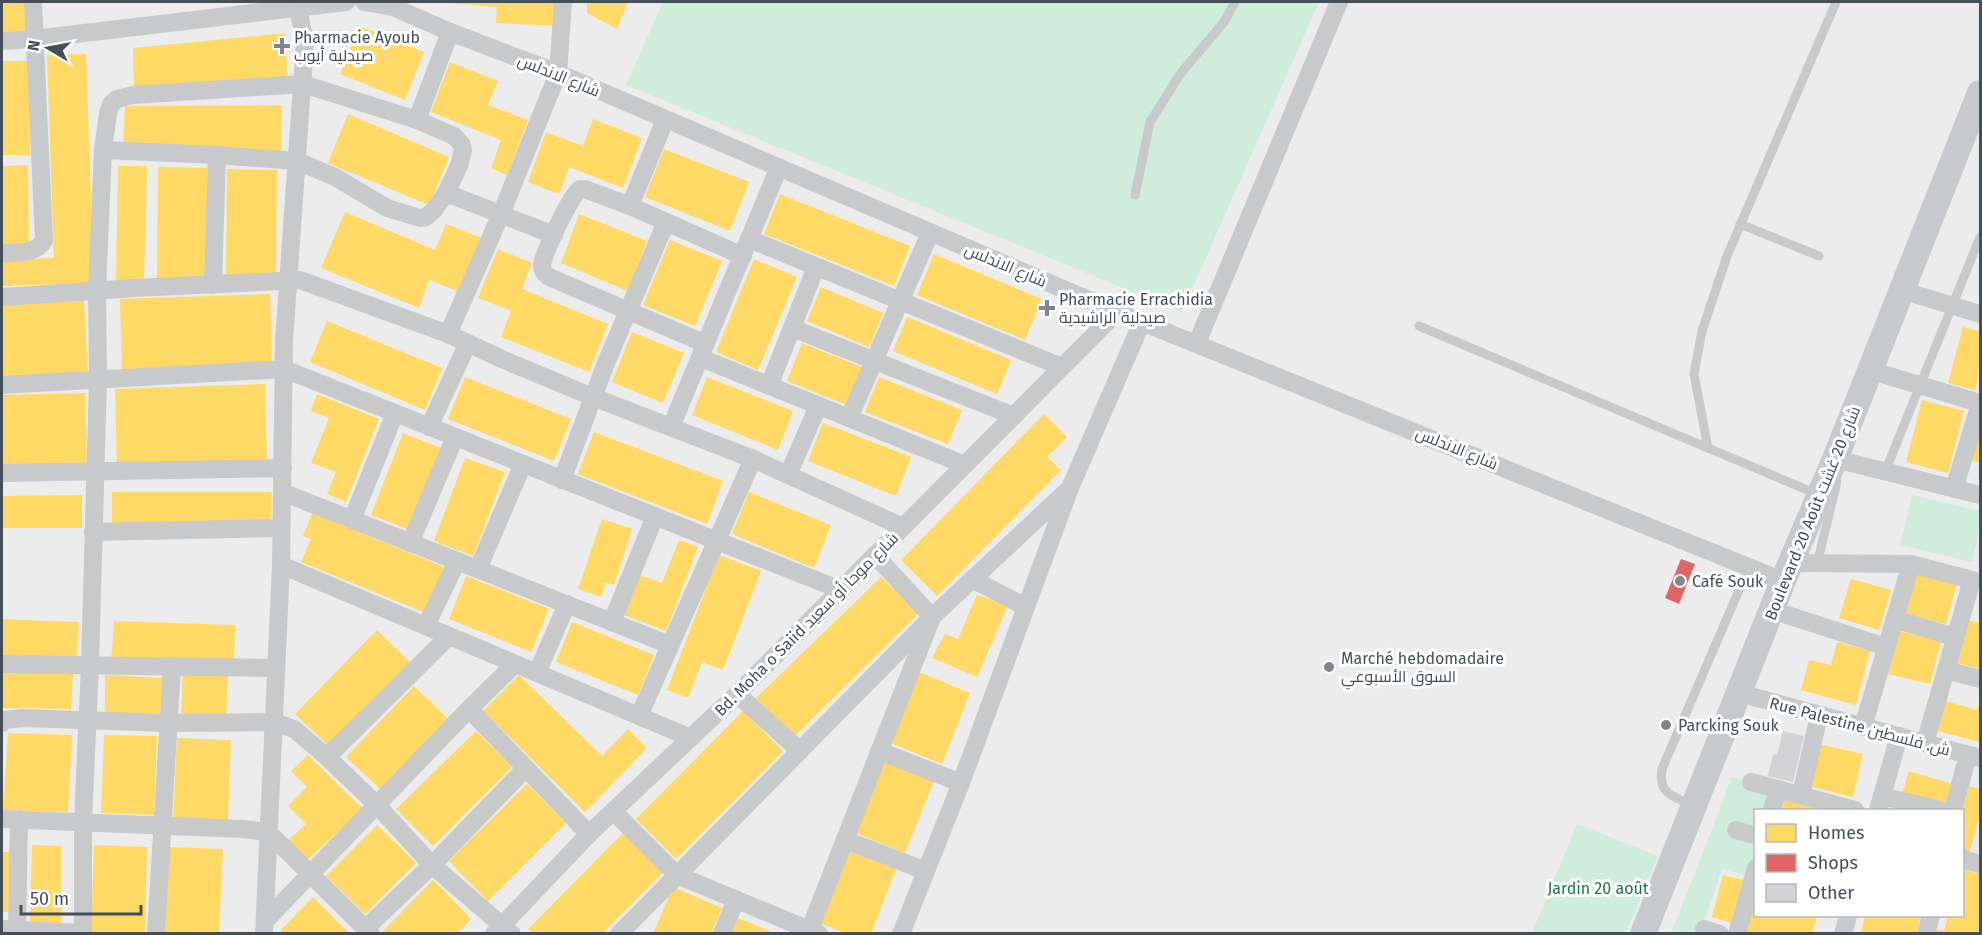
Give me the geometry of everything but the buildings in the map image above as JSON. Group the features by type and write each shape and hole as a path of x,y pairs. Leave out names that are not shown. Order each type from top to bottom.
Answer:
{"main road":[{"name":"Boulevard 20 Août شارع 20 غشت","path":"1643,933 1787,572 1820,496 1839,460 1869,370 1980,94"}],"street":[{"path":"2,253 32,250 42,245 44,240 33,2"},
{"path":"2,41 34,39 297,4 346,2"},
{"name":"شارع الاندلس","path":"364,2 412,8 450,32 558,73 1117,312 1749,567 1787,572"},
{"path":"448,334 501,214 558,73 563,2"},
{"path":"1197,343 1339,2"},
{"path":"305,43 319,3"},
{"path":"264,927 281,566 284,369 305,43 297,4"},
{"path":"417,120 450,32"},
{"path":"103,150 217,154 297,161 335,177 387,208 420,218 430,214 446,193 463,156 462,145 454,136 417,120 303,84 125,97 111,104 103,150 98,291 98,379 83,822 82,933 9,929 10,819 83,822 162,825 243,829 268,832 369,931 525,769"},
{"path":"630,206 665,120"},
{"path":"213,285 217,154"},
{"path":"671,428 779,167"},
{"path":"965,465 769,386 629,310 545,275 542,262 571,198 580,189 585,189 666,222 746,248 816,267 1062,367"},
{"path":"446,193 554,235"},
{"path":"562,480 593,397 666,222"},
{"path":"849,418 930,233"},
{"path":"769,386 816,267"},
{"path":"2,297 300,280 448,334 593,397 753,459 903,527"},
{"path":"1901,290 1980,314"},
{"name":"Bd. Moha o Saiid شارع موحا أو سعيد","path":"502,931 589,834 737,694 1117,312"},
{"path":"901,933 961,783 1070,488 1142,322"},
{"path":"792,328 1014,416"},
{"path":"429,427 468,343"},
{"path":"2,385 284,369 840,590"},
{"path":"1869,370 1980,404 1954,489"},
{"path":"788,475 818,406"},
{"path":"352,520 394,413"},
{"path":"410,543 455,437"},
{"path":"639,716 753,459"},
{"path":"1839,460 1980,495"},
{"path":"478,569 523,464"},
{"path":"2,473 283,468"},
{"path":"619,933 932,617 1070,488"},
{"path":"282,492 670,645"},
{"path":"612,622 655,516"},
{"path":"93,532 280,528"},
{"path":"875,555 932,617"},
{"path":"426,626 457,561"},
{"path":"1787,572 1817,564 1911,564 1972,580 1973,603 1955,637 1925,743"},
{"path":"1863,727 1911,564"},
{"path":"281,566 692,738"},
{"path":"972,579 1026,607"},
{"path":"537,673 567,604"},
{"path":"1772,610 1886,647"},
{"path":"613,811 677,875 813,932 845,840 932,617"},
{"path":"1894,619 1955,637"},
{"path":"327,757 449,636"},
{"path":"2,664 276,668"},
{"path":"264,927 310,874 515,664"},
{"path":"156,933 172,666"},
{"path":"1946,670 1980,680"},
{"name":"Rue Palestine ش. فلسطين","path":"1739,693 1974,757"},
{"path":"737,694 800,751"},
{"path":"469,709 589,834"},
{"path":"1801,795 1819,715"},
{"path":"2,723 4,720 23,718 169,723 274,722 294,729 327,757 432,865 502,931"},
{"path":"1899,736 1880,803 1931,809"},
{"path":"879,751 961,783"},
{"path":"1953,809 1974,757"},
{"path":"1751,782 1852,809"},
{"path":"1772,809 1778,789"},
{"path":"1736,830 1754,836"},
{"path":"845,840 926,871"},
{"path":"1964,860 1980,864"},
{"path":"1737,933 1753,890"},
{"path":"722,933 736,899"},
{"path":"1926,933 1930,917"}],"lane":[{"path":"1135,195 1150,122 1181,73 1224,22 1235,2"},
{"path":"1707,448 1694,374 1701,331 1740,224 1836,2"},
{"path":"1740,224 1819,256"},
{"path":"1885,472 1980,237"},
{"path":"1419,326 1820,496"},
{"path":"1817,564 1839,460"},
{"path":"1694,807 1663,789 1660,782 1662,769 1749,567"}],"green space":[{"path":"663,2 1319,2 1182,312 626,85"},
{"path":"1912,495 1980,511 1980,527 1972,562 1900,545"},
{"path":"1732,777 1777,790 1771,809 1754,809 1752,877 1722,869 1700,933 1671,934"},
{"name":"Jardin 20 août","path":"1577,824 1658,856 1626,933 1532,933"}],"place":[{"name":"Pharmacie Ayoub صيدلية أيوب","path":"282,46"},
{"name":"Pharmacie Errachidia صيدلية الراشيدية","path":"1047,308"},
{"name":"Café Souk","path":"1680,581"},
{"name":"Marché hebdomadaire السوق الأسبوعي","path":"1329,667"},
{"name":"Parcking Souk","path":"1666,725"}]}
